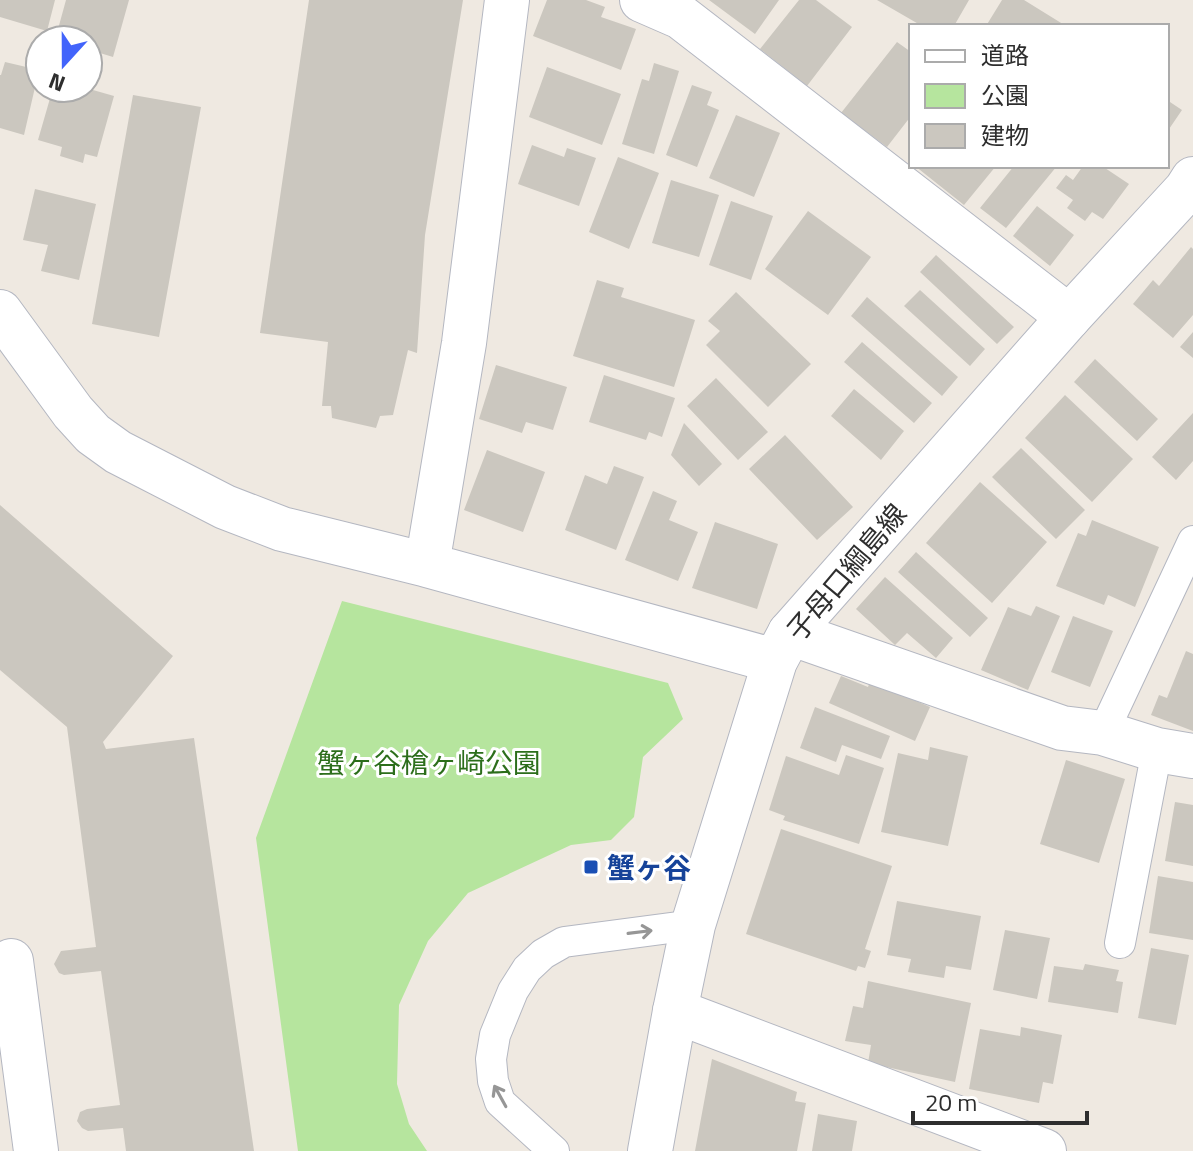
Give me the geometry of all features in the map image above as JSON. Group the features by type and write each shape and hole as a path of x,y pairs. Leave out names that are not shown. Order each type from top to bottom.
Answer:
{"street":[{"path":"427,565 464,343 507,0"},
{"path":"642,0 681,17 1069,317"},
{"name":"子母口綱島線","path":"650,1151 693,925 782,647 1069,317 1191,188"},
{"path":"0,312 73,412 93,434 118,452 252,518 282,529 427,565 782,647 1062,728 1103,733 1175,753"},
{"path":"11,961 36,1151"},
{"path":"675,1011 1044,1151"}],"lane":[{"path":"1103,733 1193,541"},
{"path":"1120,943 1175,753"},
{"path":"554,1151 500,1102 493,1081 491,1059 495,1035 513,991 535,961 564,942 693,925"}],"green space":[{"name":"蟹ヶ谷槍ヶ崎公園","path":"342,601 668,683 683,719 643,757 634,817 611,840 571,845 468,893 428,941 399,1005 397,1084 409,1124 427,1151 298,1151 256,838"}],"building":[{"path":"0,0 55,0 49,24 24,24 0,17"},
{"path":"66,0 129,0 113,57 104,54 104,24 59,24"},
{"path":"309,0 463,0 425,235 417,353 408,350 393,415 380,416 376,428 332,418 331,406 322,406 328,342 260,333"},
{"path":"547,0 586,0 605,7 601,17 636,29 621,70 533,36"},
{"path":"709,0 779,0 755,34"},
{"path":"799,0 816,0 852,27 807,86 760,49"},
{"path":"877,0 969,0 955,24 919,24"},
{"path":"1002,0 1024,0 1063,24 987,24"},
{"path":"897,42 909,51 909,119 887,147 841,113"},
{"path":"5,62 24,66 24,104 31,104 24,135 0,128 1,75"},
{"path":"654,63 679,71 654,154 622,144 642,79 649,81"},
{"path":"547,67 621,94 602,145 529,117"},
{"path":"692,85 712,92 707,105 719,110 697,167 666,155"},
{"path":"104,93 114,96 97,157 85,154 83,163 60,156 62,147 38,140 48,104 104,104"},
{"path":"133,95 201,107 159,337 92,324"},
{"path":"1169,101 1182,110 1169,129"},
{"path":"736,115 780,133 754,197 709,178"},
{"path":"532,145 564,157 567,148 596,158 579,206 518,184"},
{"path":"618,157 659,173 629,249 589,232"},
{"path":"918,168 994,168 964,205"},
{"path":"1012,168 1055,168 1006,228 980,208"},
{"path":"1082,168 1105,168 1129,184 1103,219 1092,212 1085,221 1067,208 1073,200 1056,188 1066,175 1073,180"},
{"path":"671,180 719,195 699,257 652,243"},
{"path":"35,189 96,204 79,280 41,271 48,245 23,240"},
{"path":"731,201 773,216 751,280 709,265"},
{"path":"1037,206 1074,235 1050,266 1013,236"},
{"path":"808,211 871,257 828,315 765,269"},
{"path":"1191,247 1193,315 1173,338 1133,304 1153,280 1159,286"},
{"path":"936,255 1014,327 997,344 920,272"},
{"path":"597,280 624,288 621,297 695,320 674,387 573,356"},
{"path":"920,290 985,349 970,366 904,306"},
{"path":"736,292 811,364 768,407 706,345 720,331 708,321"},
{"path":"867,297 958,377 942,396 851,316"},
{"path":"1193,332 1193,358 1180,347"},
{"path":"862,342 932,403 914,423 844,362"},
{"path":"1095,359 1158,419 1137,441 1074,382"},
{"path":"496,365 567,387 553,430 526,422 522,433 479,419"},
{"path":"604,375 675,398 662,437 649,432 646,440 589,422"},
{"path":"716,378 768,432 738,460 687,406"},
{"path":"854,389 904,431 881,460 831,416"},
{"path":"1065,395 1133,459 1092,502 1025,438"},
{"path":"1193,413 1193,461 1176,480 1152,457"},
{"path":"684,423 722,464 699,486 671,455"},
{"path":"785,435 853,507 817,540 749,469"},
{"path":"1021,448 1085,510 1056,539 992,477"},
{"path":"487,450 545,472 523,532 464,510"},
{"path":"614,466 644,477 616,550 565,530 585,475 607,484"},
{"path":"980,482 1047,542 992,603 926,543"},
{"path":"653,491 677,501 669,520 698,532 678,581 625,560"},
{"path":"0,505 173,656 103,742 106,749 194,738 254,1151 126,1151 123,1128 88,1131 77,1121 80,1112 87,1109 120,1105 101,971 64,975 54,964 61,951 96,947 67,727 0,670"},
{"path":"1092,520 1159,547 1135,607 1108,595 1104,605 1056,586 1078,533 1086,536"},
{"path":"715,522 778,544 757,609 692,588"},
{"path":"916,552 988,618 970,637 898,572"},
{"path":"885,577 953,638 936,658 907,633 895,645 856,609"},
{"path":"1036,606 1060,616 1028,690 981,670 1008,607 1031,616"},
{"path":"1073,616 1113,631 1090,687 1051,672"},
{"path":"1186,651 1193,654 1193,731 1151,715 1159,695 1167,698"},
{"path":"841,676 868,687 870,681 930,707 915,741 829,703"},
{"path":"815,707 890,736 881,759 842,745 836,762 800,748"},
{"path":"930,747 968,756 948,846 881,832 898,753 928,760"},
{"path":"846,755 884,768 859,844 783,820 785,816 769,810 786,756 839,775"},
{"path":"1066,760 1125,779 1099,863 1040,844"},
{"path":"1175,802 1193,805 1193,866 1165,861"},
{"path":"781,829 892,866 865,949 871,951 865,968 858,966 856,971 746,934"},
{"path":"1158,876 1193,882 1193,940 1149,933"},
{"path":"897,901 981,916 971,970 946,966 944,978 908,972 911,959 887,955"},
{"path":"1005,930 1050,938 1037,999 993,990"},
{"path":"1151,948 1189,955 1176,1025 1138,1018"},
{"path":"1085,964 1119,970 1116,981 1123,982 1118,1013 1048,1002 1054,966 1083,970"},
{"path":"868,981 971,1003 955,1082 868,1063 871,1045 845,1041 853,1006 863,1008"},
{"path":"1021,1027 1062,1035 1053,1084 1043,1082 1039,1103 969,1089 980,1029 1020,1036"},
{"path":"712,1059 797,1092 795,1101 806,1103 797,1151 695,1151"},
{"path":"818,1114 857,1121 852,1151 812,1151"}],"place":[{"name":"蟹ヶ谷","path":"591,867"}]}
